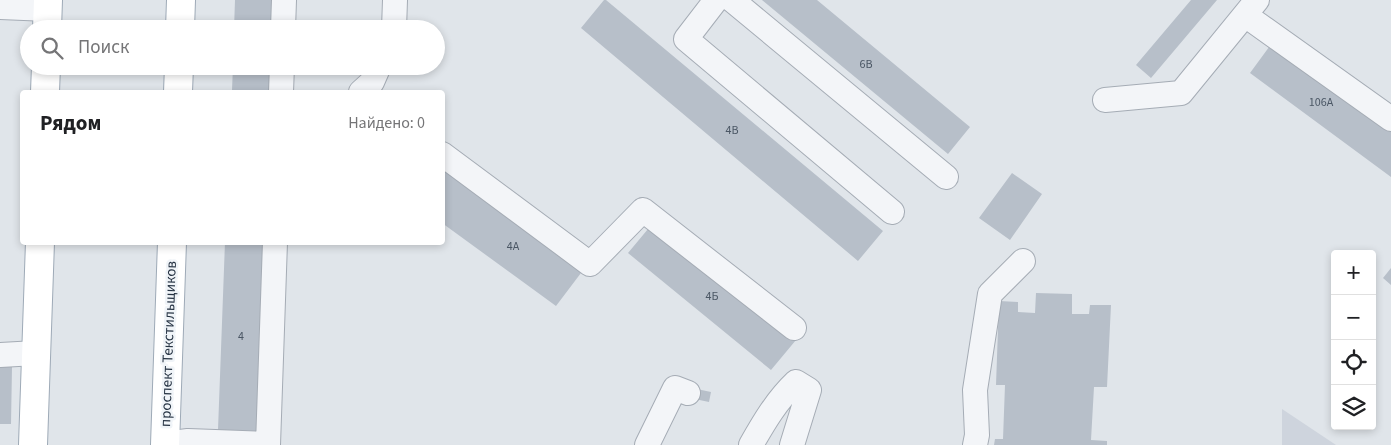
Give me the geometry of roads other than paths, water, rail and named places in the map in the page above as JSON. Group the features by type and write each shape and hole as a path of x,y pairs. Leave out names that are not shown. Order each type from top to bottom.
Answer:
{"main road":[{"path":"180,20 181,0"},
{"path":"45,90 46,75"},
{"path":"178,90 179,75"},
{"path":"33,445 40,245"},
{"name":"проспект Текстильщиков","path":"165,444 172,245"}],"street":[{"path":"283,20 284,0"},
{"path":"394,20 395,0"},
{"path":"716,0 686,39 892,212"},
{"path":"732,0 946,177"},
{"path":"0,7 48,12"},
{"path":"1105,100 1181,93 1251,7 1391,118"},
{"path":"281,90 282,75"},
{"path":"363,90 372,82 375,75"},
{"path":"445,156 590,264 643,210 794,328"},
{"path":"165,444 188,441 268,444 275,245"},
{"path":"975,445 977,435 975,390 990,294 1023,260"},
{"path":"0,355 36,353"},
{"path":"751,445 783,394 796,382 809,390 792,445"},
{"path":"647,445 675,388 688,393"}]}
